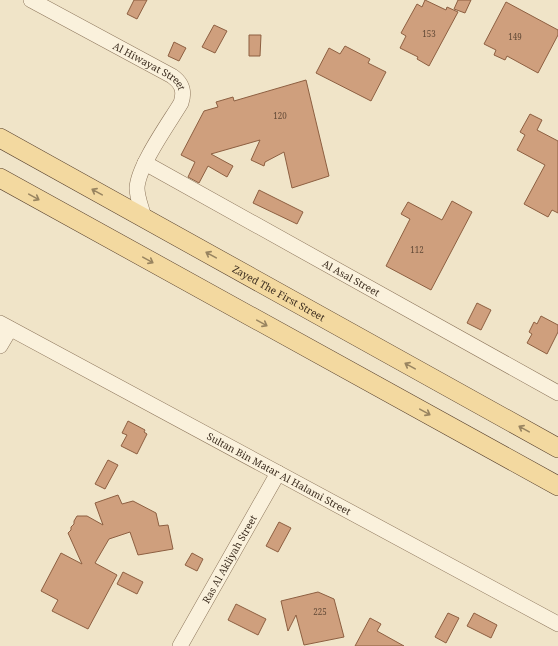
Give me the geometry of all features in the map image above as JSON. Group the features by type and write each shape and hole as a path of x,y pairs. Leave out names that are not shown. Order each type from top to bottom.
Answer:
{"main road":[{"name":"Zayed The First Street","path":"0,138 558,448"},
{"path":"0,178 558,486"}],"street":[{"name":"Al Hiwayat Street","path":"31,0 178,80 182,86 183,94 181,103 145,163 139,176 137,189 144,218"},
{"name":"Al Asal Street","path":"145,163 558,393"},
{"path":"0,346 5,326"},
{"name":"Sultan Bin Matar Al Halami Street","path":"5,326 558,624"},
{"name":"Ras Al Akliyah Street","path":"180,646 278,473"}],"building":[{"path":"134,0 147,0 137,19 127,14"},
{"path":"425,0 446,10 447,7 458,12 429,66 417,59 418,57 400,48 406,36 401,33 417,4 422,7"},
{"path":"458,0 471,0 465,13 454,9"},
{"path":"506,2 558,30 558,35 538,73 507,56 505,60 494,55 496,50 484,44"},
{"path":"214,25 227,31 215,53 202,47"},
{"path":"249,35 261,35 260,56 249,56"},
{"path":"174,42 186,48 179,61 168,56"},
{"path":"345,46 370,59 368,63 386,72 371,101 316,73 329,48 340,54"},
{"path":"306,80 329,176 292,188 284,152 265,162 264,166 251,160 260,140 211,154 233,166 227,177 208,166 199,183 188,177 195,162 181,155 204,111 218,107 216,102 233,97 234,101"},
{"path":"530,114 542,120 537,130 558,141 558,213 552,210 548,217 524,204 545,165 517,150 525,135 520,132"},
{"path":"259,190 303,212 297,224 253,203"},
{"path":"452,201 472,212 431,290 386,266 410,219 401,214 408,202 442,220"},
{"path":"477,303 491,310 481,330 467,323"},
{"path":"541,316 558,325 558,332 547,354 527,343 532,334 529,332 534,322 537,324"},
{"path":"128,421 145,430 144,432 147,434 137,454 121,446 127,435 122,433"},
{"path":"108,460 118,465 105,489 95,484"},
{"path":"118,495 122,504 133,501 156,513 159,526 168,525 173,549 138,555 130,532 109,539 95,563 117,575 88,629 52,611 58,600 41,591 61,553 82,564 68,533 71,530 77,516 87,516 103,525 95,503"},
{"path":"279,522 291,528 278,552 266,546"},
{"path":"192,553 203,559 197,571 185,565"},
{"path":"123,572 143,582 137,594 117,584"},
{"path":"318,592 334,599 344,637 304,645 296,615 288,631 281,601"},
{"path":"236,604 266,619 258,635 228,620"},
{"path":"448,613 459,618 446,643 435,637"},
{"path":"474,613 497,625 491,638 467,626"},
{"path":"370,618 381,624 377,631 404,646 355,646"}]}
